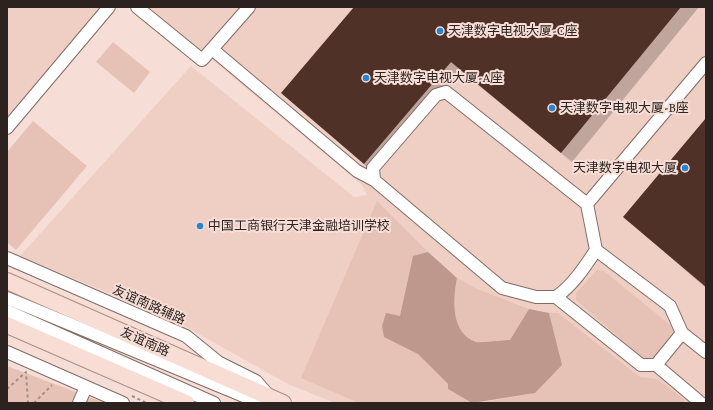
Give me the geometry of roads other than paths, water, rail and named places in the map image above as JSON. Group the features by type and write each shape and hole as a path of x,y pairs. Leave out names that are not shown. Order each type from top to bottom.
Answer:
{"main road":[{"name":"友谊南路","path":"7,281 283,403"},
{"path":"7,325 186,403"}],"street":[{"path":"7,128 109,7"},
{"path":"137,7 202,60 249,7"},
{"path":"212,49 357,171 374,180 502,288 536,297 556,297 566,289 583,269 596,250"},
{"path":"587,204 706,63"},
{"path":"374,180 373,168 436,95 446,92 587,204 596,250 670,306 682,333 706,352"},
{"name":"友谊南路辅路","path":"7,258 186,336 218,362 256,381 269,396"},
{"path":"556,297 641,365 656,365 701,403"},
{"path":"7,298 246,397 269,396"},
{"path":"7,311 214,403"},
{"path":"656,365 682,333"},
{"path":"7,352 123,403"},
{"path":"79,403 86,387"}],"place":[{"name":"天津数字电视大厦-C座","path":"440,31"},
{"name":"天津数字电视大厦-A座","path":"366,78"},
{"name":"天津数字电视大厦-B座","path":"552,108"},
{"name":"天津数字电视大厦","path":"685,168"},
{"name":"中国工商银行天津金融培训学校","path":"200,226"}]}
